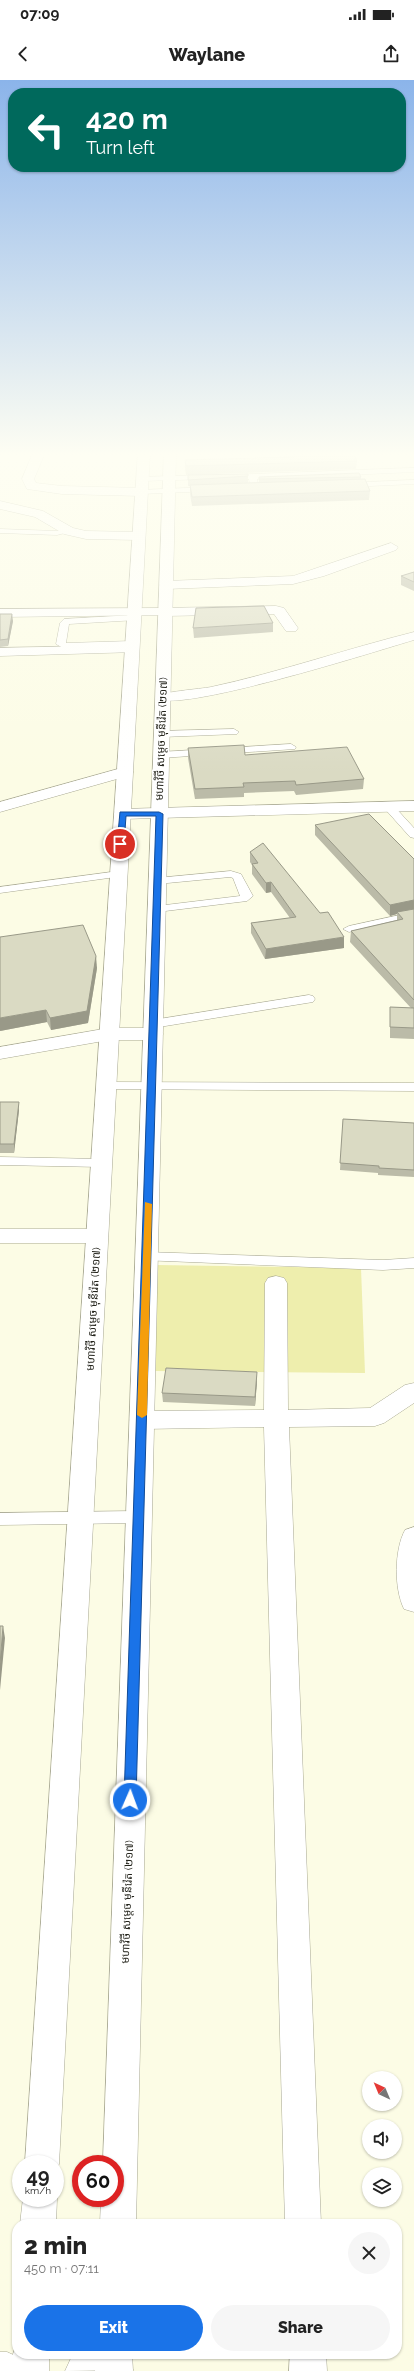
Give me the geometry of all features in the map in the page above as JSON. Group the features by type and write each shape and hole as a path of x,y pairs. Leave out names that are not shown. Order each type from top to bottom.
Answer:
{"main road":[{"name":"មហាវិថី សម្តេច មុនីរ៉េត (២១៧)","path":"43,2155 137,560"},
{"name":"មហាវិថី សម្តេច មុនីរ៉េត (២១៧)","path":"118,2219 167,560"},
{"path":"166,585 292,580 319,573 355,560"},
{"path":"0,613 134,615 165,612 276,610 279,611 291,628"},
{"path":"163,697 189,696 246,684 414,636"},
{"path":"0,652 132,647"},
{"path":"0,807 125,772"},
{"path":"122,814 414,806"},
{"path":"0,1053 109,1034 153,1029"},
{"path":"0,1236 97,1236"},
{"path":"276,1283 276,1418 303,2219"},
{"path":"142,1420 375,1417 414,1391"},
{"path":"414,1537 409,1555 414,1602"},
{"path":"38,2219 39,2207"},
{"path":"30,2371 31,2359"},
{"path":"308,2359 308,2371"},
{"path":"0,2371 7,2371"}],"lane":[{"path":"132,647 66,646 61,644 64,623 134,615"},
{"path":"161,744 206,733 234,732"},
{"path":"206,733 210,752"},
{"path":"161,744 210,752 291,747"},
{"path":"389,807 414,835"},
{"path":"0,890 119,874"},
{"path":"157,881 231,874 237,876 247,896 243,899 157,909"},
{"path":"350,930 414,915"},
{"path":"153,1029 309,999"},
{"path":"106,1086 414,1086"},
{"path":"0,1161 102,1163"},
{"path":"146,1257 383,1265 414,1263"},
{"path":"0,1519 138,1517"}],"green space":[{"path":"157,1265 361,1268 365,1373 153,1371"}],"building":[{"path":"414,572 414,582 401,576"},
{"path":"264,606 273,623 193,628 196,608"},
{"path":"0,614 12,614 8,639 0,640"},
{"path":"244,745 245,755 347,747 364,779 296,785 295,781 243,783 244,787 195,789 188,748"},
{"path":"369,814 414,859 414,900 390,905 315,825"},
{"path":"263,843 320,913 328,912 344,937 266,949 251,923 296,917 271,882 266,883 252,864 258,863 250,852"},
{"path":"414,909 414,1000 351,931 403,919 397,912"},
{"path":"83,925 96,956 87,1011 50,1018 46,1010 0,1018 0,937"},
{"path":"390,1007 414,1008 414,1028 390,1027"},
{"path":"0,1102 19,1102 14,1144 0,1144"},
{"path":"343,1119 414,1123 414,1170 379,1168 379,1166 340,1163"},
{"path":"166,1368 257,1372 255,1397 162,1393"},
{"path":"0,1626 3,1626 0,1664"}],"slow traffic":[{"path":"142,1415 148,1204"}],"route":[{"path":"120,844 122,814 159,814 130,1800"}]}
